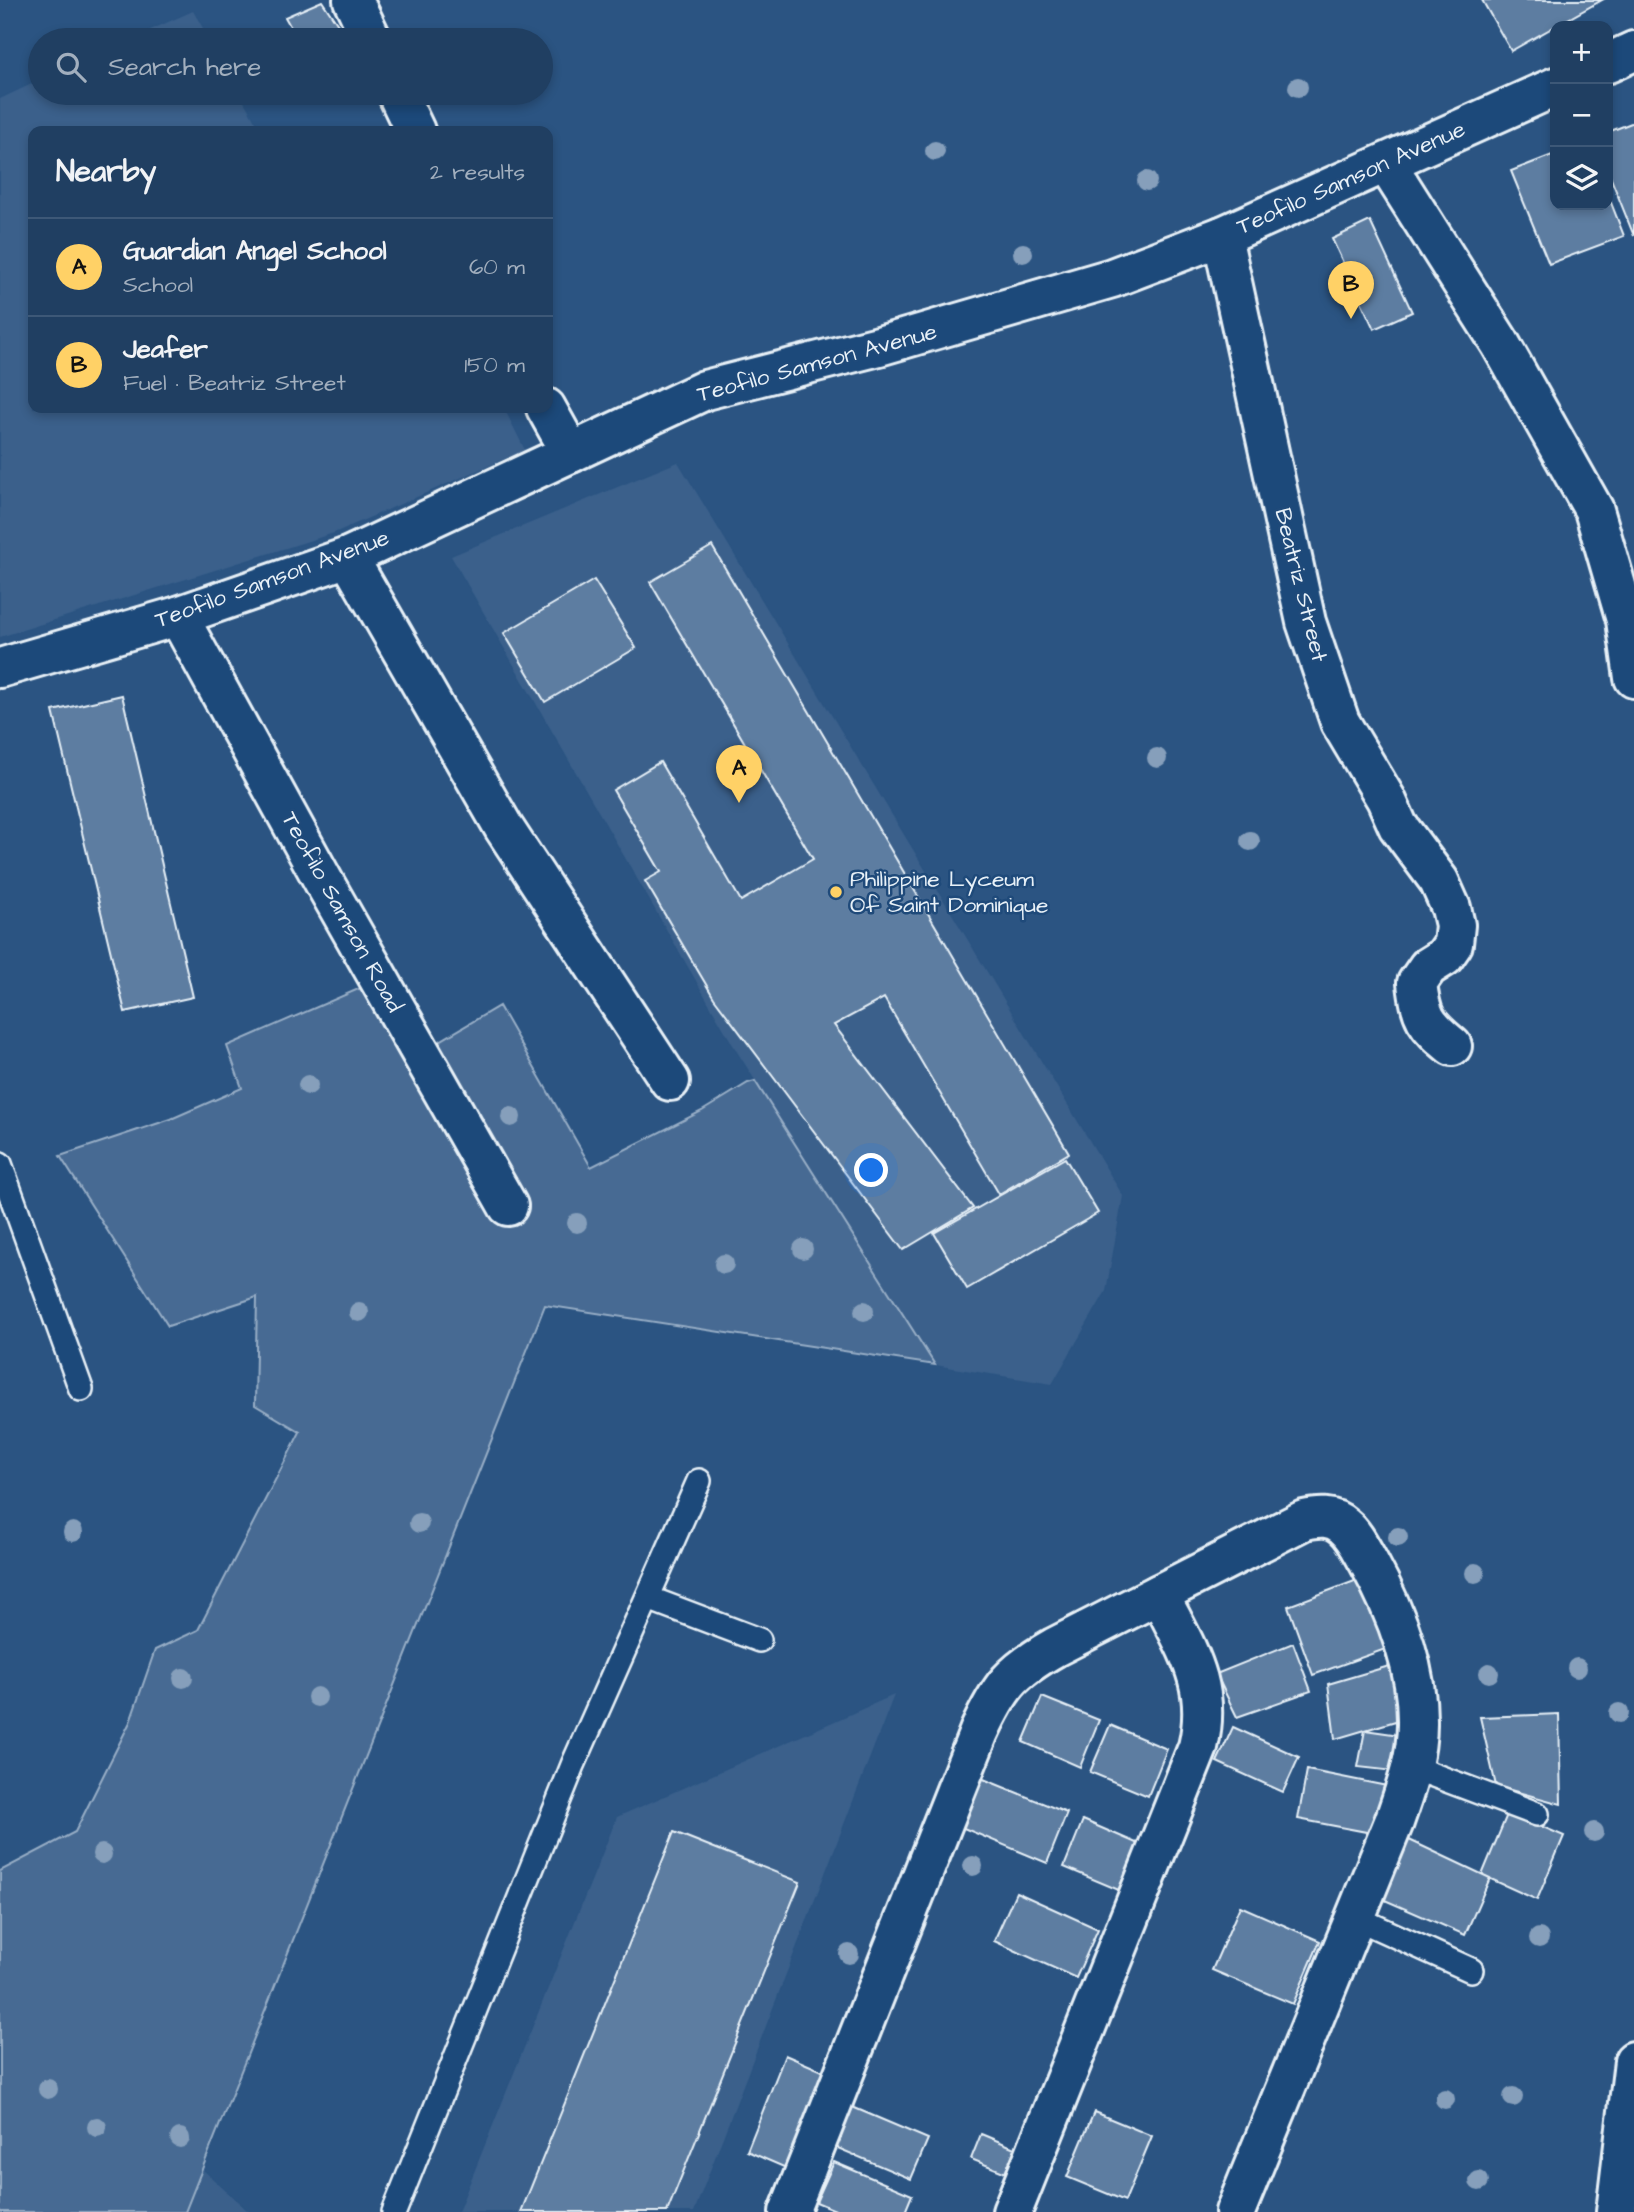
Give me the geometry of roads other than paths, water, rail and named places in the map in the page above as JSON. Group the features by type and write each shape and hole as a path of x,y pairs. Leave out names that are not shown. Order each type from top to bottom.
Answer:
{"street":[{"path":"353,0 366,28"},
{"path":"1613,61 1634,51"},
{"name":"Teofilo Samson Avenue","path":"0,668 178,616 348,556 705,390 879,346 1112,278 1222,236 1550,89"},
{"path":"403,105 413,126"},
{"path":"1385,163 1500,343 1594,510 1626,620 1634,678"},
{"name":"Beatriz Street","path":"1222,236 1306,622 1340,722 1386,799 1398,825 1439,881 1451,908 1455,925 1453,944 1444,957 1429,967 1417,983 1422,1015 1431,1029 1451,1046"},
{"path":"549,413 571,453"},
{"path":"348,556 505,828 670,1081"},
{"name":"Teofilo Samson Road","path":"178,616 325,884 508,1206"},
{"path":"789,2212 993,1701 1008,1680 1027,1663 1304,1520 1331,1518 1343,1525 1355,1539 1381,1584 1402,1639 1415,1686 1418,1725 1412,1767 1394,1822 1235,2212"},
{"path":"1012,2212 1198,1748 1203,1724 1203,1697 1199,1676 1159,1594"},
{"path":"1616,2212 1634,2060"}],"lane":[{"path":"0,1164 81,1389"},
{"path":"394,2212 573,1765 699,1481"},
{"path":"648,1598 759,1640"},
{"path":"1412,1767 1537,1814"},
{"path":"1354,1917 1471,1970"}],"place":[{"name":"Jeafer","path":"1351,319"},
{"name":"Guardian Angel School","path":"739,803"},
{"name":"Philippine Lyceum Of Saint Dominique","path":"836,892"}]}
